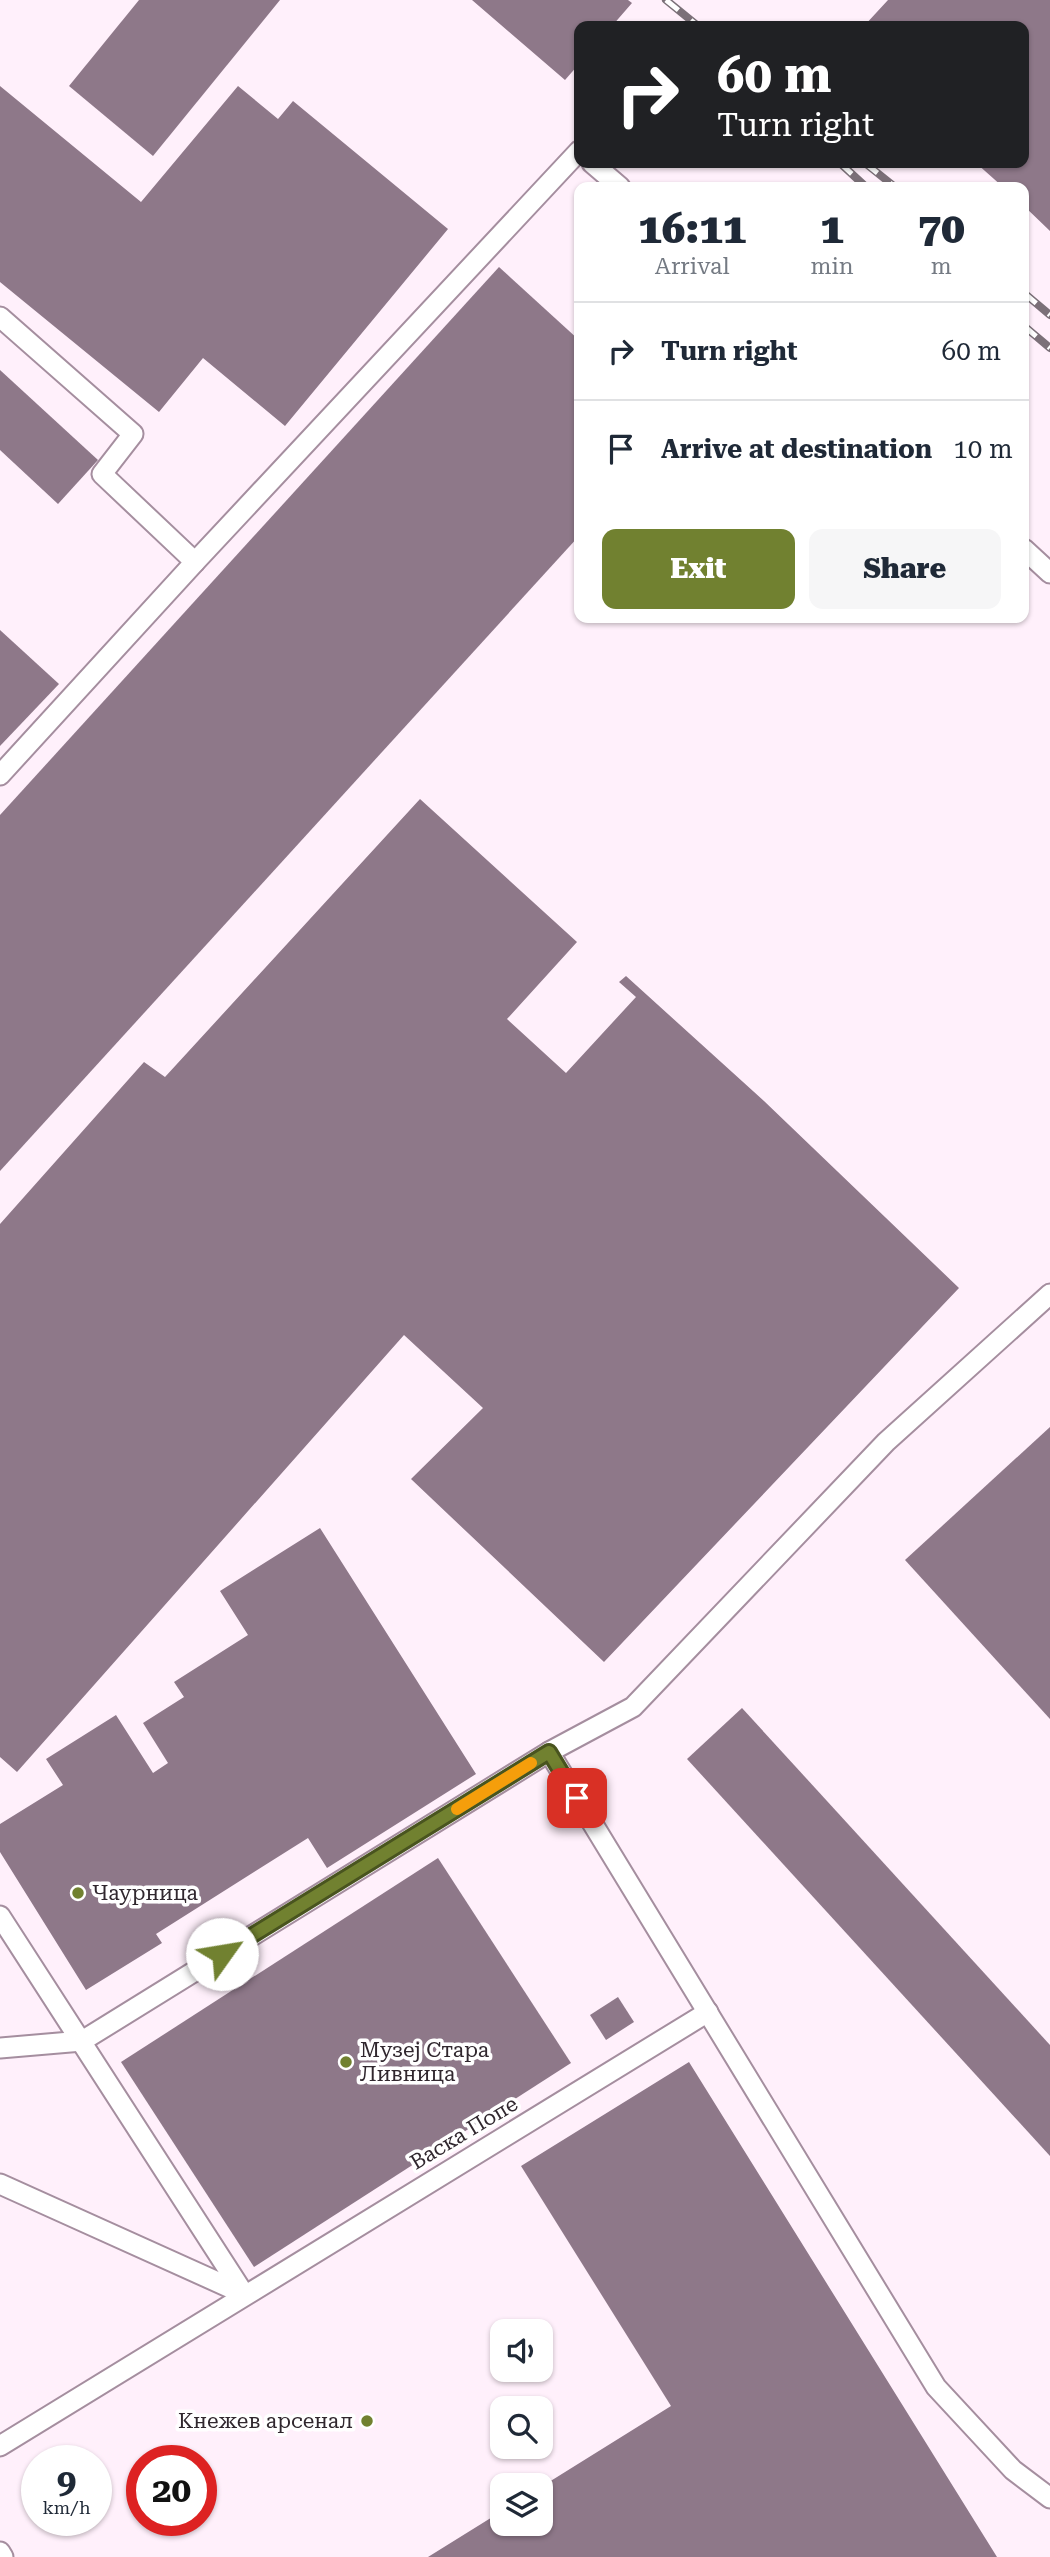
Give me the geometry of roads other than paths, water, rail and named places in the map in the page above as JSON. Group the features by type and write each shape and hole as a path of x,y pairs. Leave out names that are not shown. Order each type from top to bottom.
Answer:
{"lane":[{"path":"0,775 574,156"},
{"path":"598,168 614,182"},
{"path":"0,317 133,434 102,474 195,562"},
{"path":"1029,554 1050,573"},
{"path":"0,2048 82,2041 549,1752 633,1707 886,1443 1050,1294"},
{"path":"549,1752 936,2387 1013,2470 1050,2498"},
{"path":"0,1916 244,2294"},
{"name":"Васка Попе","path":"0,2446 708,2012"},
{"path":"0,2184 244,2294"},
{"path":"0,2552 3,2557"}],"railway":[{"path":"666,0 692,21"},
{"path":"845,168 861,182"},
{"path":"871,168 889,182"},
{"path":"1029,297 1050,315"},
{"path":"1029,330 1050,348"}],"place":[{"name":"Чаурница","path":"78,1893"},
{"name":"Музеј Стара Ливница","path":"346,2062"},
{"name":"Кнежев арсенал","path":"367,2421"}]}
